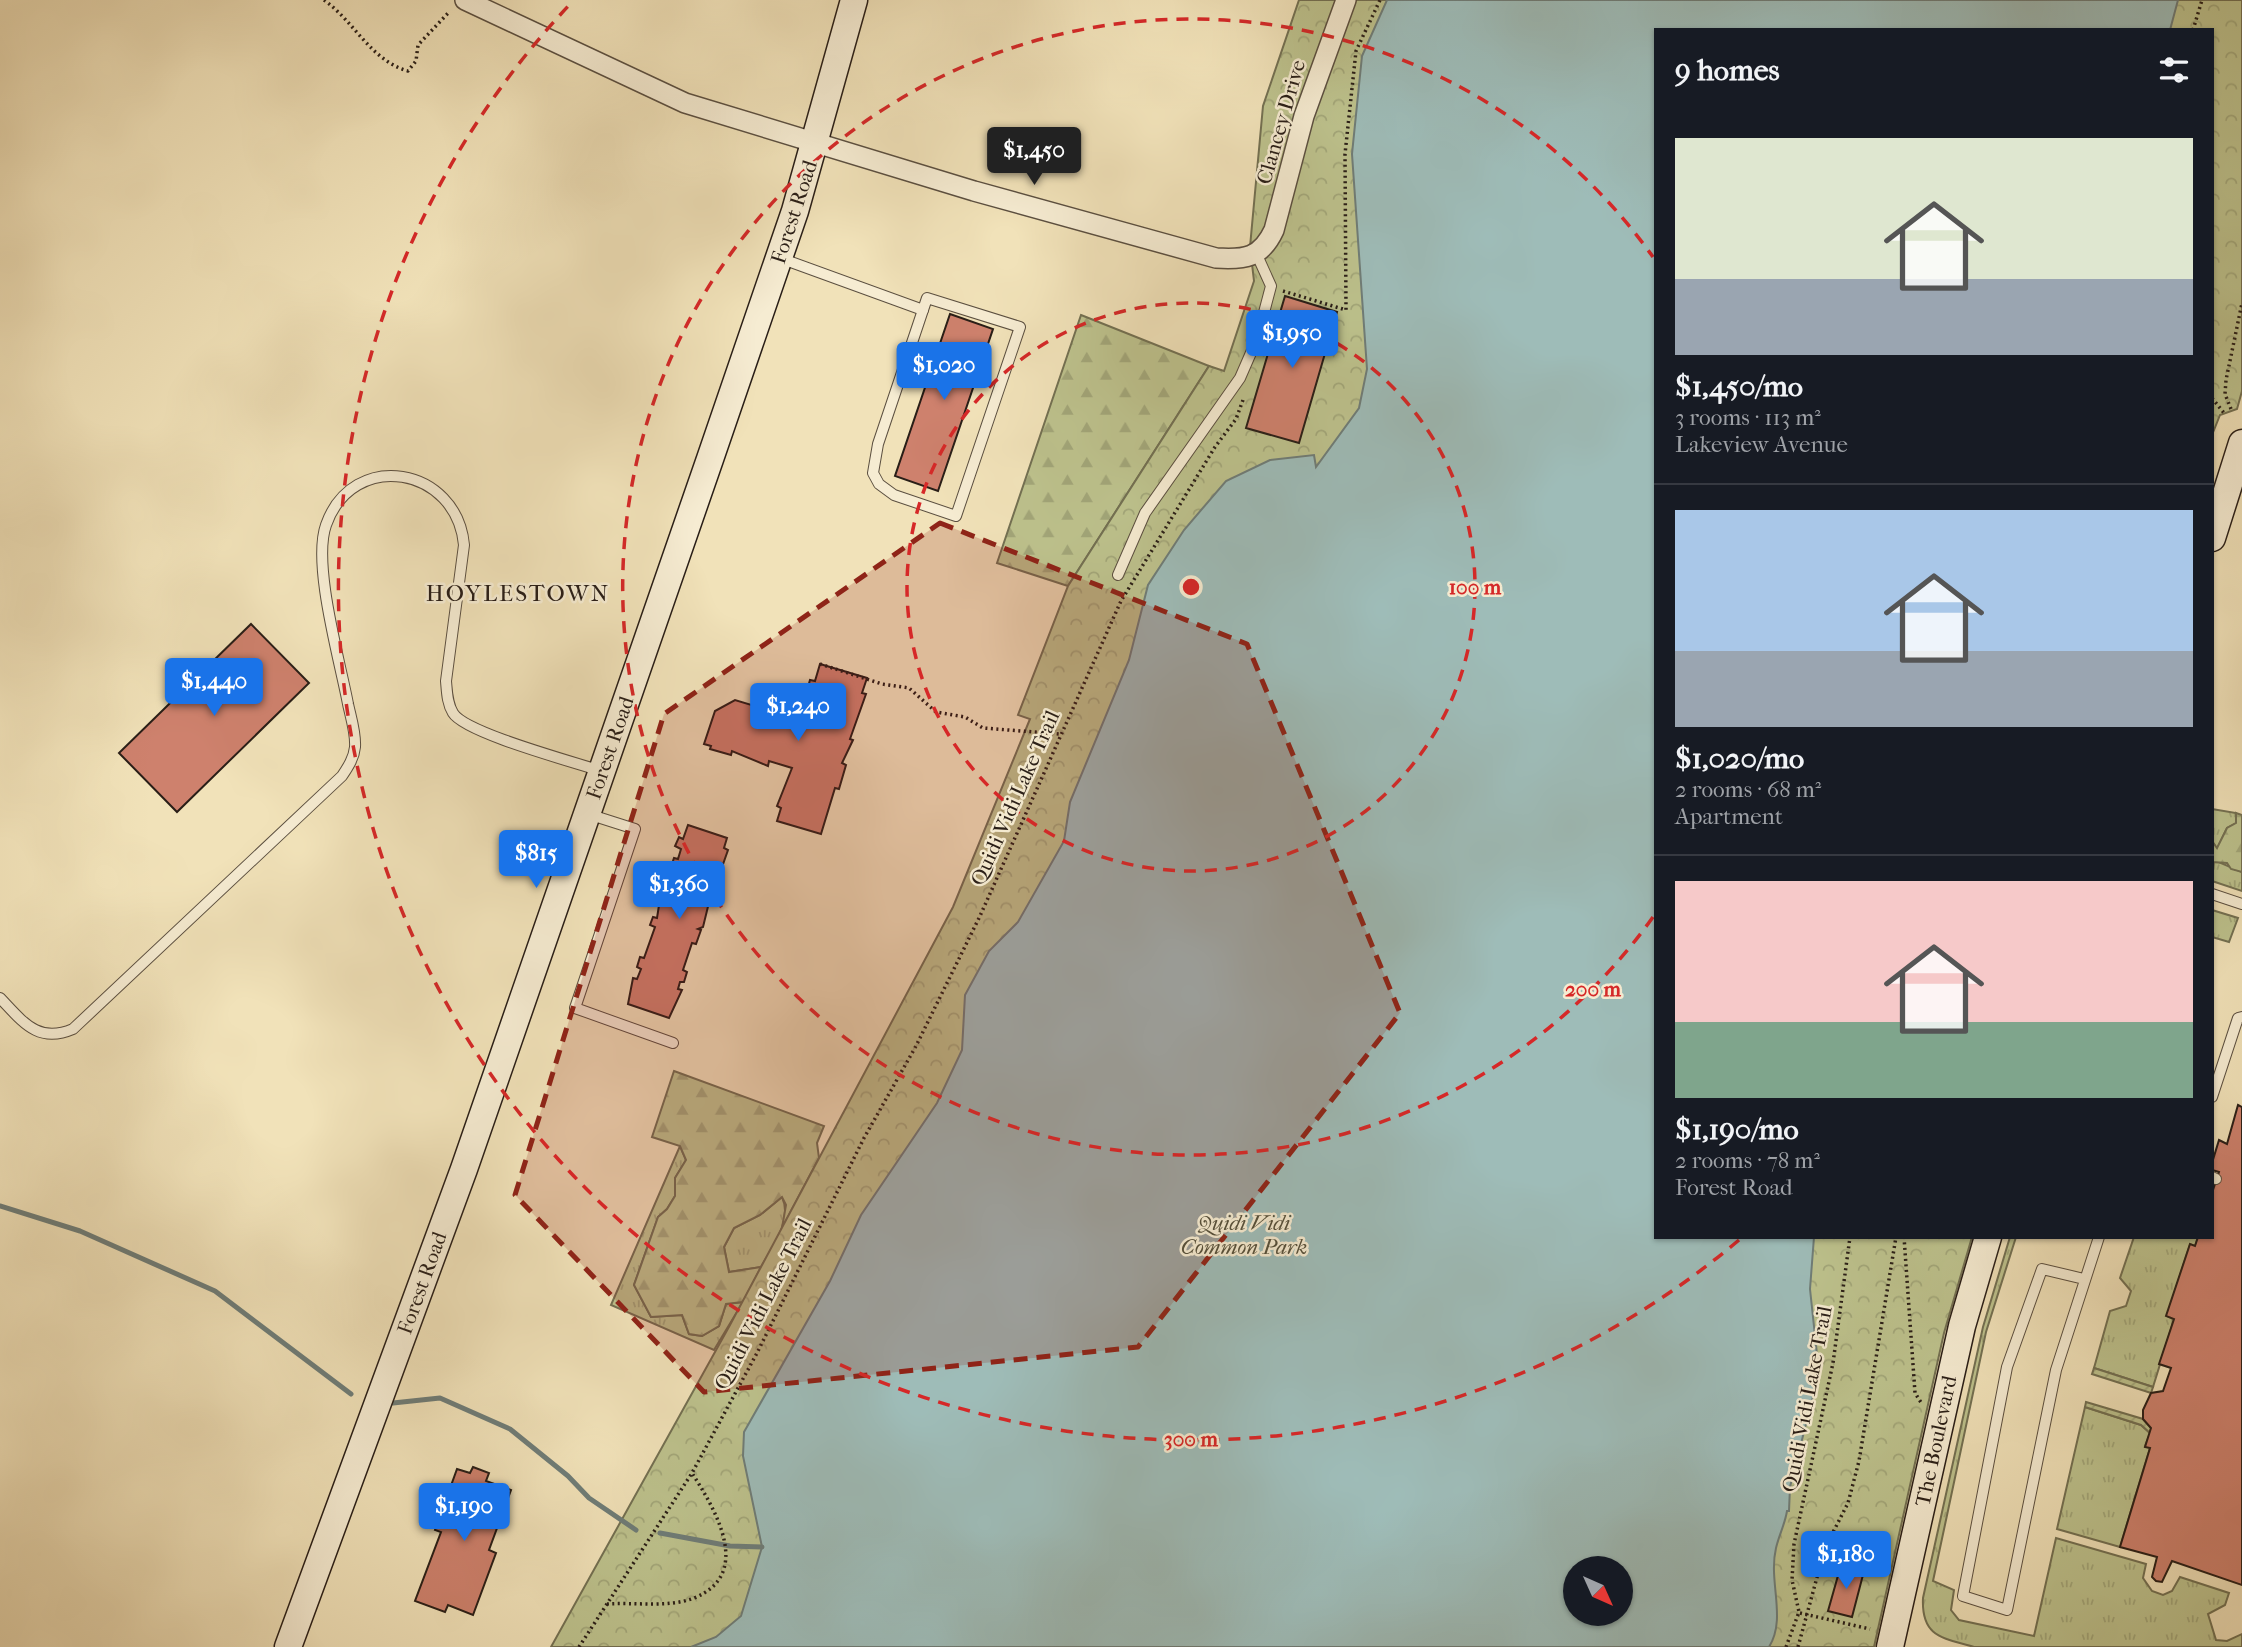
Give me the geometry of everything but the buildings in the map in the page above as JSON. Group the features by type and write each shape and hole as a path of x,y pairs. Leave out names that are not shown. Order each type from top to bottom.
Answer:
{"street":[{"name":"Forest Road","path":"288,1647 464,1170 588,814 779,258 816,143 854,0"},
{"name":"Clancey Drive","path":"1257,255 1274,230 1304,116 1346,0"},
{"path":"458,5 685,103 1216,258 1248,259 1257,255"},
{"path":"2214,532 2241,449"},
{"name":"The Boulevard","path":"1891,1641 1962,1326 1987,1239"}],"lane":[{"path":"1118,575 1145,513 1240,378 1258,339 1271,286 1257,255"},
{"path":"779,258 923,310"},
{"path":"928,298 1020,327 956,516 894,495 878,484 873,473 878,444 923,310 928,298"},
{"path":"0,998 33,1030 57,1036 73,1029 342,776 355,747 323,573 321,540 331,513 345,495 362,482 398,475 417,480 430,486 448,503 461,523 464,545 446,681 448,702 453,715 483,732 602,771"},
{"path":"588,814 635,829 575,1008 673,1043"},
{"path":"2214,895 2242,904"},
{"path":"2214,1091 2238,1018 2242,1017"},
{"path":"2084,1279 2042,1269 2007,1367 1963,1597 2007,1610 2056,1370 2098,1239"}],"path":[{"path":"324,0 343,15 377,53 408,71 416,61 418,45 458,5"},
{"path":"1278,303 1283,291 1346,310 1345,154 1356,51 1380,0"},
{"path":"2194,28 2202,0"},
{"path":"2231,409 2225,394 2226,380 2242,303"},
{"name":"Quidi Vidi Lake Trail","path":"579,1647 692,1473 757,1353 864,1138 916,1046 980,916 1121,601 1215,447 1236,419 1245,393"},
{"path":"2214,400 2224,412"},
{"path":"820,664 882,684 909,688 936,712 965,717 983,728 1060,734"},
{"name":"Quidi Vidi Lake Trail","path":"1799,1612 1792,1580 1794,1544 1833,1363 1850,1239"},
{"path":"1798,1647 1825,1548 1848,1503 1858,1461 1896,1239"},
{"path":"1904,1239 1915,1393 1926,1410"},
{"path":"607,1605 694,1598 718,1584 726,1558 726,1540 708,1498 692,1473"},
{"path":"1786,1647 1799,1612 1891,1641"}],"highlighted area":[{"path":"940,523 1247,644 1400,1013 1138,1347 704,1392 515,1195 664,714"}],"green space":[{"name":"Quidi Vidi Common Park","path":"1299,0 2242,0 2242,391 2237,409 2220,415 2214,430 2214,28 1654,28 1654,1239 1971,1239 1944,1333 1874,1647 551,1647 730,1325 953,907 1030,719 1018,715 1068,586 1209,366 1224,371 1254,281 1250,247 1263,106"},
{"path":"1081,315 1209,366 1068,586 997,563"},
{"path":"2214,809 2236,813 2236,823 2227,828 2217,849 2214,844"},
{"path":"2236,813 2242,815 2242,872 2231,869 2227,863 2214,862 2214,844 2217,848 2227,828 2236,823"},
{"path":"2214,860 2242,872 2242,891 2214,882"},
{"path":"2214,911 2238,918 2229,942 2214,938"},
{"path":"674,1071 824,1126 817,1143 819,1158 782,1228 786,1205 782,1197 760,1215 734,1228 724,1247 729,1272 761,1267 743,1302 726,1304 719,1326 702,1336 689,1334 682,1315 651,1317 634,1285 658,1217 675,1196 675,1178 686,1160 680,1146 652,1137"},
{"path":"680,1146 686,1160 675,1178 675,1196 658,1217 634,1285 651,1317 682,1315 689,1334 702,1336 719,1326 726,1304 743,1302 714,1350 611,1305"},
{"path":"782,1197 785,1206 783,1224 761,1267 729,1272 724,1247 734,1228 760,1215"},
{"path":"2009,1239 2015,1239 1986,1332 1933,1581 1954,1590 1951,1610 1959,1620 2034,1636 2056,1538 2146,1564 2143,1578 2152,1591 2163,1595 2172,1591 2180,1577 2229,1593 2225,1605 2208,1614 2216,1640 2227,1641 2242,1634 2242,1647 1974,1647 1944,1638 1930,1629 1923,1611 1923,1598 1983,1327"},
{"path":"2133,1239 2197,1239 2195,1246 2190,1244 2167,1316 2174,1319 2153,1387 2094,1368 2110,1311 2126,1306 2131,1291 2120,1278"},
{"path":"2094,1368 2153,1387 2151,1393 2092,1374"},
{"path":"2086,1402 2143,1419 2151,1428 2150,1433 2141,1425 2085,1407"},
{"path":"2085,1407 2141,1425 2150,1433 2145,1446 2150,1448 2120,1547 2057,1529"}],"water":[{"name":"Quidi Vidi Common Park","path":"1387,0 2178,0 2171,28 1654,28 1654,1239 1814,1239 1810,1289 1819,1373 1790,1487 1789,1511 1776,1548 1774,1574 1777,1624 1769,1647 691,1647 716,1637 741,1616 762,1547 743,1456 744,1432 830,1281 861,1215 937,1103 962,1050 965,995 989,951 1018,922 1064,841 1070,802 1129,660 1148,585 1184,530 1226,481 1270,460 1314,455 1316,467 1359,408 1367,369 1352,154 1362,56"}],"waterway":[{"path":"0,1206 80,1231 215,1291 351,1394"},
{"path":"393,1403 440,1398 510,1429 568,1476 589,1498 636,1530"},
{"path":"660,1533 730,1546 762,1547"}],"district":[{"name":"HOYLESTOWN","path":"518,593"}]}
